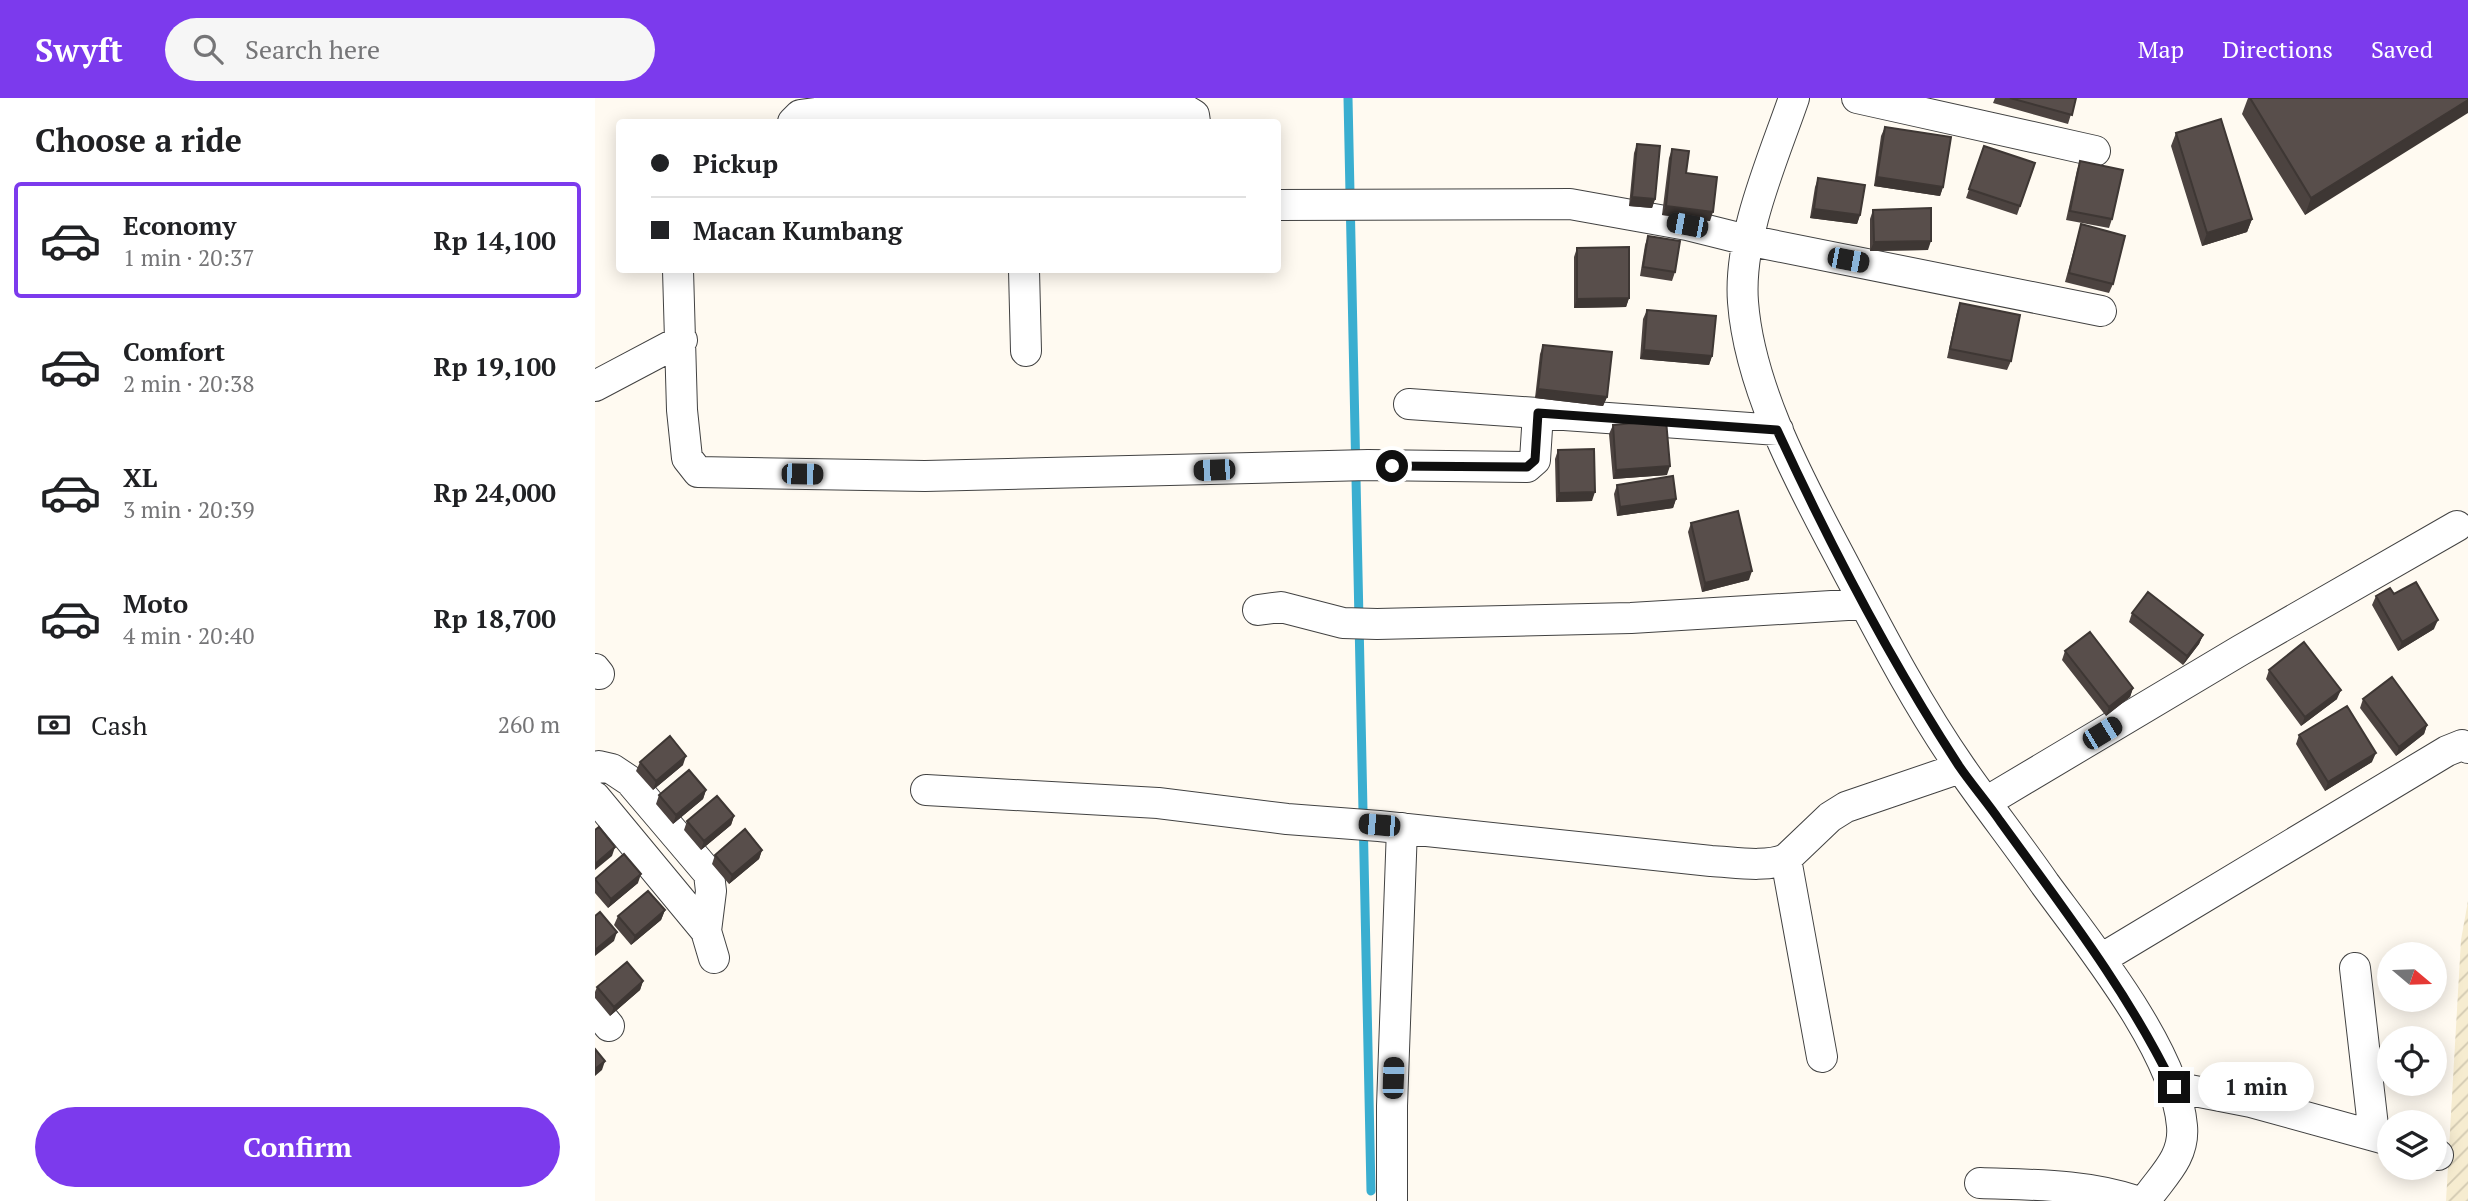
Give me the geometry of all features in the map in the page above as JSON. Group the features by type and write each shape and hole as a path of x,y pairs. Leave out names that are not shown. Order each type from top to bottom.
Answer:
{"street":[{"path":"1794,98 1747,240 1741,276 1749,348 1777,430 1864,604 1960,768 2101,959 2145,1029 2174,1087 2183,1140 2173,1166 2145,1201"},
{"path":"1857,98 2095,151"},
{"path":"796,119 800,115 815,113 1179,106 1195,115 1195,119"},
{"path":"1281,205 1570,204 1687,225 1747,240 2101,311"},
{"path":"678,273 682,410 687,458 698,472 925,476 1355,466 1527,467 1535,460 1538,413"},
{"path":"1024,273 1026,351"},
{"path":"595,386 682,340"},
{"path":"1409,404 1777,430"},
{"path":"1986,802 2241,650 2457,526"},
{"path":"1258,610 1281,607 1364,624 1631,618 1864,604"},
{"path":"2101,959 2448,751 2462,745 2468,748"},
{"path":"595,769 599,766 612,769 630,781 709,874 710,945 595,797"},
{"path":"926,790 1159,803 1287,820 1381,826 1710,862 1769,863 1786,859 1830,817 1846,807 1960,768"},
{"path":"1381,826 1392,1106 1392,1201"},
{"path":"1786,859 1822,1057"},
{"path":"2355,968 2377,1112"},
{"path":"2174,1087 2251,1102 2377,1137"},
{"path":"1980,1183 2086,1188 2136,1201"}],"shaded area":[{"path":"2468,901 2468,1201 2446,1201 2461,940"}],"building":[{"path":"2010,98 2076,98 2072,115"},
{"path":"2250,98 2468,98 2468,100 2311,198"},
{"path":"2221,119 2252,219 2207,233 2176,133"},
{"path":"1885,127 1951,137 1943,187 1877,177"},
{"path":"1637,144 1660,146 1655,199 1632,197"},
{"path":"1984,146 2035,163 2020,206 1969,189"},
{"path":"1672,149 1689,151 1686,173 1717,177 1713,212 1666,206"},
{"path":"2080,161 2123,170 2112,219 2070,211"},
{"path":"1818,178 1865,185 1860,215 1814,209"},
{"path":"1931,208 1931,241 1874,242 1873,210"},
{"path":"2081,224 2125,236 2113,284 2069,273"},
{"path":"1648,236 1680,241 1675,272 1643,267"},
{"path":"1629,247 1629,298 1577,299 1577,248"},
{"path":"1960,303 2020,315 2011,361 1950,349"},
{"path":"1647,310 1716,316 1712,356 1644,350"},
{"path":"1543,345 1612,352 1607,397 1538,389"},
{"path":"1666,420 1670,466 1616,470 1613,425"},
{"path":"1594,449 1595,492 1559,493 1558,450"},
{"path":"1673,476 1676,499 1620,507 1617,485"},
{"path":"1738,511 1752,571 1705,583 1691,523"},
{"path":"2416,582 2438,620 2402,642 2376,596 2390,588 2394,594"},
{"path":"2148,592 2203,635 2187,656 2132,613"},
{"path":"2090,632 2133,688 2109,707 2065,651"},
{"path":"2304,642 2341,690 2305,717 2269,670"},
{"path":"2392,677 2427,725 2399,747 2363,699"},
{"path":"2347,706 2376,753 2328,782 2299,735"},
{"path":"670,736 686,756 656,781 640,762"},
{"path":"689,770 706,790 676,815 659,795"},
{"path":"717,796 734,816 704,841 687,821"},
{"path":"599,827 615,847 595,864 595,830"},
{"path":"745,829 762,850 732,875 715,855"},
{"path":"624,854 641,874 611,899 595,879"},
{"path":"648,891 665,910 635,936 618,916"},
{"path":"600,912 617,932 595,950 595,916"},
{"path":"627,962 643,981 614,1007 597,987"},
{"path":"595,1049 605,1061 595,1069"}],"waterway":[{"path":"1348,98 1371,1191"}],"route":[{"path":"1392,466 1527,467 1535,460 1538,447 1538,413 1777,430 1864,604 1960,768 2101,959 2145,1029 2174,1087"}]}
